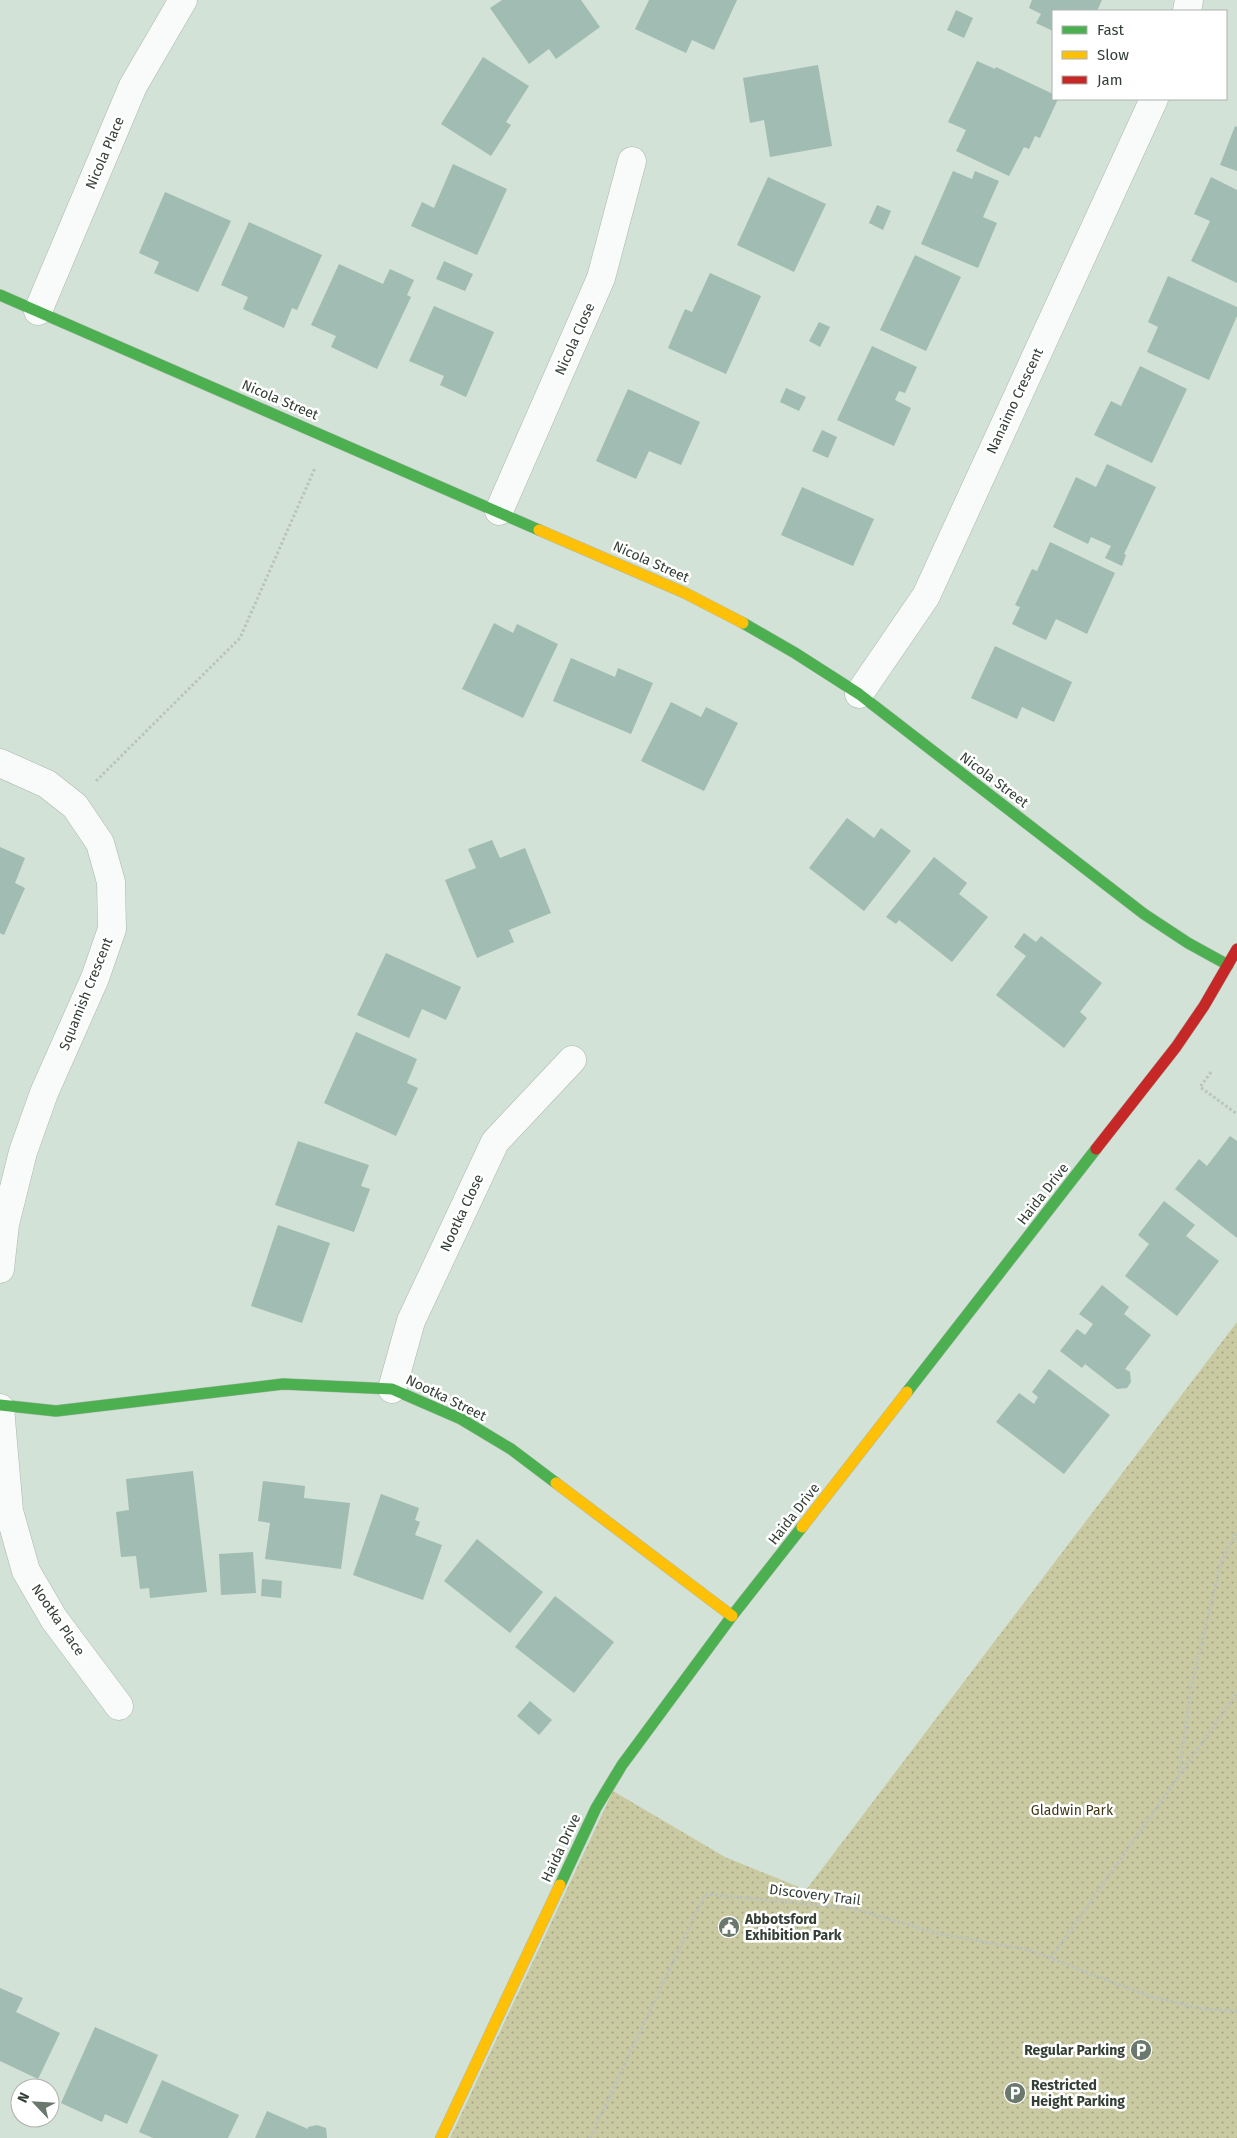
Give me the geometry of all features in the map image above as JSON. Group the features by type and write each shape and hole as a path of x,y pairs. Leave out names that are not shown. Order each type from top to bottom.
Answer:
{"street":[{"name":"Nicola Place","path":"38,312 133,86 184,0"},
{"name":"Nanaimo Crescent","path":"859,694 926,596 1154,100"},
{"name":"Nicola Close","path":"499,511 601,278 632,161"},
{"name":"Nicola Street","path":"0,295 685,592 745,622 811,660 859,694 1144,914 1188,943 1228,965"},
{"name":"Squamish Crescent","path":"0,763 47,784 74,806 100,843 111,882 112,929 95,978 44,1093 22,1152 5,1224 0,1269"},
{"name":"Haida Drive","path":"441,2138 596,1808 622,1765 732,1616 1176,1046 1204,1006 1237,949"},
{"name":"Nootka Close","path":"392,1389 411,1320 495,1142 572,1060"},
{"name":"Nootka Street","path":"0,1406 56,1411 283,1384 392,1389 461,1419 511,1449 732,1616"},
{"name":"Nootka Place","path":"0,1406 10,1512 26,1571 54,1619 119,1706"}],"path":[{"path":"74,806 103,773 240,638 329,438"},
{"path":"1211,1072 1200,1087 1237,1114"},
{"path":"1179,1775 1191,1688 1221,1562 1237,1532"},
{"path":"1051,1958 1237,1693"},
{"name":"Discovery Trail","path":"590,2138 706,1894 850,1908 940,1934 1029,1950 1148,1996 1203,2009 1237,2011"}],"green space":[{"name":"Gladwin Park","path":"1237,1322 1237,2138 450,2138 613,1791 725,1857 806,1890"}],"building":[{"path":"502,0 581,0 600,27 556,59 549,49 529,64 490,8"},
{"path":"649,0 737,0 714,50 692,40 686,53 635,29"},
{"path":"1032,0 1102,0 1097,10 1052,10 1052,31 1036,23 1041,14 1029,8"},
{"path":"956,10 973,18 964,38 947,30"},
{"path":"483,57 529,86 506,122 511,125 491,156 441,124"},
{"path":"977,61 995,69 996,67 1052,94 1052,100 1058,100 1040,138 1035,136 1029,149 1024,147 1009,176 956,151 966,130 948,122"},
{"path":"818,65 832,146 770,157 764,120 750,123 743,78"},
{"path":"1235,126 1237,127 1237,171 1220,165"},
{"path":"453,164 507,189 477,255 411,226 422,202 434,208"},
{"path":"953,171 972,179 975,171 999,181 983,217 997,223 978,268 921,244"},
{"path":"768,177 826,204 794,272 737,245"},
{"path":"1211,177 1237,190 1237,283 1191,261 1210,221 1194,214"},
{"path":"165,192 231,221 198,292 154,273 159,262 139,253"},
{"path":"877,205 891,211 883,230 869,223"},
{"path":"249,222 322,255 297,310 292,308 284,328 243,309 248,297 221,285"},
{"path":"915,255 961,277 926,351 880,330"},
{"path":"444,261 473,274 465,291 436,279"},
{"path":"339,264 383,284 390,269 414,280 407,295 411,297 377,369 331,347 336,336 311,325"},
{"path":"710,273 761,296 726,374 668,348 685,309 692,312"},
{"path":"1168,276 1237,307 1237,316 1209,380 1147,352 1158,327 1148,322"},
{"path":"434,306 494,332 466,397 440,385 444,376 409,361"},
{"path":"819,322 830,327 820,347 809,341"},
{"path":"872,346 917,367 905,393 899,391 895,400 911,408 894,446 837,420"},
{"path":"1140,366 1187,389 1152,463 1094,435 1111,401 1121,406"},
{"path":"786,388 806,397 799,411 780,402"},
{"path":"628,389 700,422 681,465 649,451 636,479 596,461"},
{"path":"822,430 837,437 828,458 812,451"},
{"path":"1107,464 1156,487 1124,554 1126,555 1122,566 1105,558 1111,546 1091,537 1088,544 1053,527 1076,477 1096,487"},
{"path":"802,487 874,519 853,566 781,535"},
{"path":"1050,542 1115,573 1087,634 1056,619 1046,640 1012,624 1020,607 1015,605 1032,569 1037,571"},
{"path":"494,623 513,633 517,624 558,644 523,718 462,689"},
{"path":"995,646 1072,682 1054,722 1022,707 1017,719 971,698"},
{"path":"571,658 615,677 618,668 653,683 631,734 553,701"},
{"path":"671,702 701,717 706,707 738,723 704,791 641,761"},
{"path":"847,818 874,838 881,828 911,851 864,911 809,868"},
{"path":"492,840 500,858 525,848 551,913 509,930 514,942 477,958 445,880 476,868 468,849"},
{"path":"0,847 25,858 15,883 25,888 4,935 0,933"},
{"path":"934,857 967,883 959,894 988,917 952,962 899,920 896,924 886,917"},
{"path":"1024,933 1036,942 1041,936 1102,983 1080,1012 1087,1018 1064,1048 996,995 1026,956 1014,947"},
{"path":"386,953 461,987 446,1020 422,1009 409,1038 357,1015"},
{"path":"356,1032 417,1059 407,1083 418,1088 396,1136 324,1103"},
{"path":"1230,1136 1237,1141 1237,1238 1175,1189 1199,1159 1207,1166"},
{"path":"298,1141 369,1165 361,1186 370,1189 354,1232 275,1205"},
{"path":"1164,1201 1195,1225 1186,1236 1219,1261 1177,1316 1125,1276 1149,1244 1138,1235"},
{"path":"278,1225 330,1243 302,1323 251,1306"},
{"path":"1102,1285 1129,1307 1124,1314 1151,1335 1125,1369 1130,1372 1131,1382 1127,1388 1117,1389 1085,1364 1082,1368 1060,1351 1077,1329 1085,1335 1093,1324 1079,1314"},
{"path":"1049,1369 1110,1415 1064,1474 996,1422 1019,1393 1034,1404 1038,1397 1032,1392"},
{"path":"193,1471 207,1592 150,1598 149,1588 140,1589 136,1556 121,1557 116,1512 129,1510 126,1479"},
{"path":"263,1481 305,1486 304,1498 350,1503 341,1569 265,1559 270,1523 258,1521"},
{"path":"381,1494 419,1508 415,1520 420,1522 415,1535 442,1545 423,1600 353,1575"},
{"path":"477,1539 543,1592 510,1633 444,1581"},
{"path":"253,1552 256,1593 221,1595 219,1554"},
{"path":"262,1579 282,1581 281,1598 261,1596"},
{"path":"555,1596 614,1642 574,1693 515,1647"},
{"path":"530,1701 552,1720 539,1735 517,1716"},
{"path":"0,1988 23,1998 16,2012 60,2033 38,2078 0,2061"},
{"path":"95,2027 158,2055 127,2124 105,2114 102,2122 61,2103"},
{"path":"162,2080 239,2115 228,2138 153,2138 139,2132"},
{"path":"267,2111 308,2129 308,2127 317,2125 326,2128 327,2138 255,2138"}],"traffic: fast":[{"path":"0,295 539,530"},
{"path":"743,623 795,653 859,694 1144,914 1188,943 1228,965"},
{"path":"907,1392 1096,1149"},
{"path":"0,1405 56,1411 283,1384 392,1389 461,1419 511,1449 556,1483"},
{"path":"560,1885 596,1808 622,1765 732,1616 802,1527"}],"traffic: slow":[{"path":"539,530 685,593 743,623"},
{"path":"802,1527 907,1392"},
{"path":"556,1483 732,1616"},
{"path":"441,2138 560,1885"}],"traffic: jam":[{"path":"1096,1149 1176,1047 1204,1006 1237,949"}],"place":[{"name":"Abbotsford Exhibition Park","path":"729,1927"},
{"name":"Regular Parking","path":"1141,2050"},
{"name":"Restricted Height Parking","path":"1015,2093"}]}
